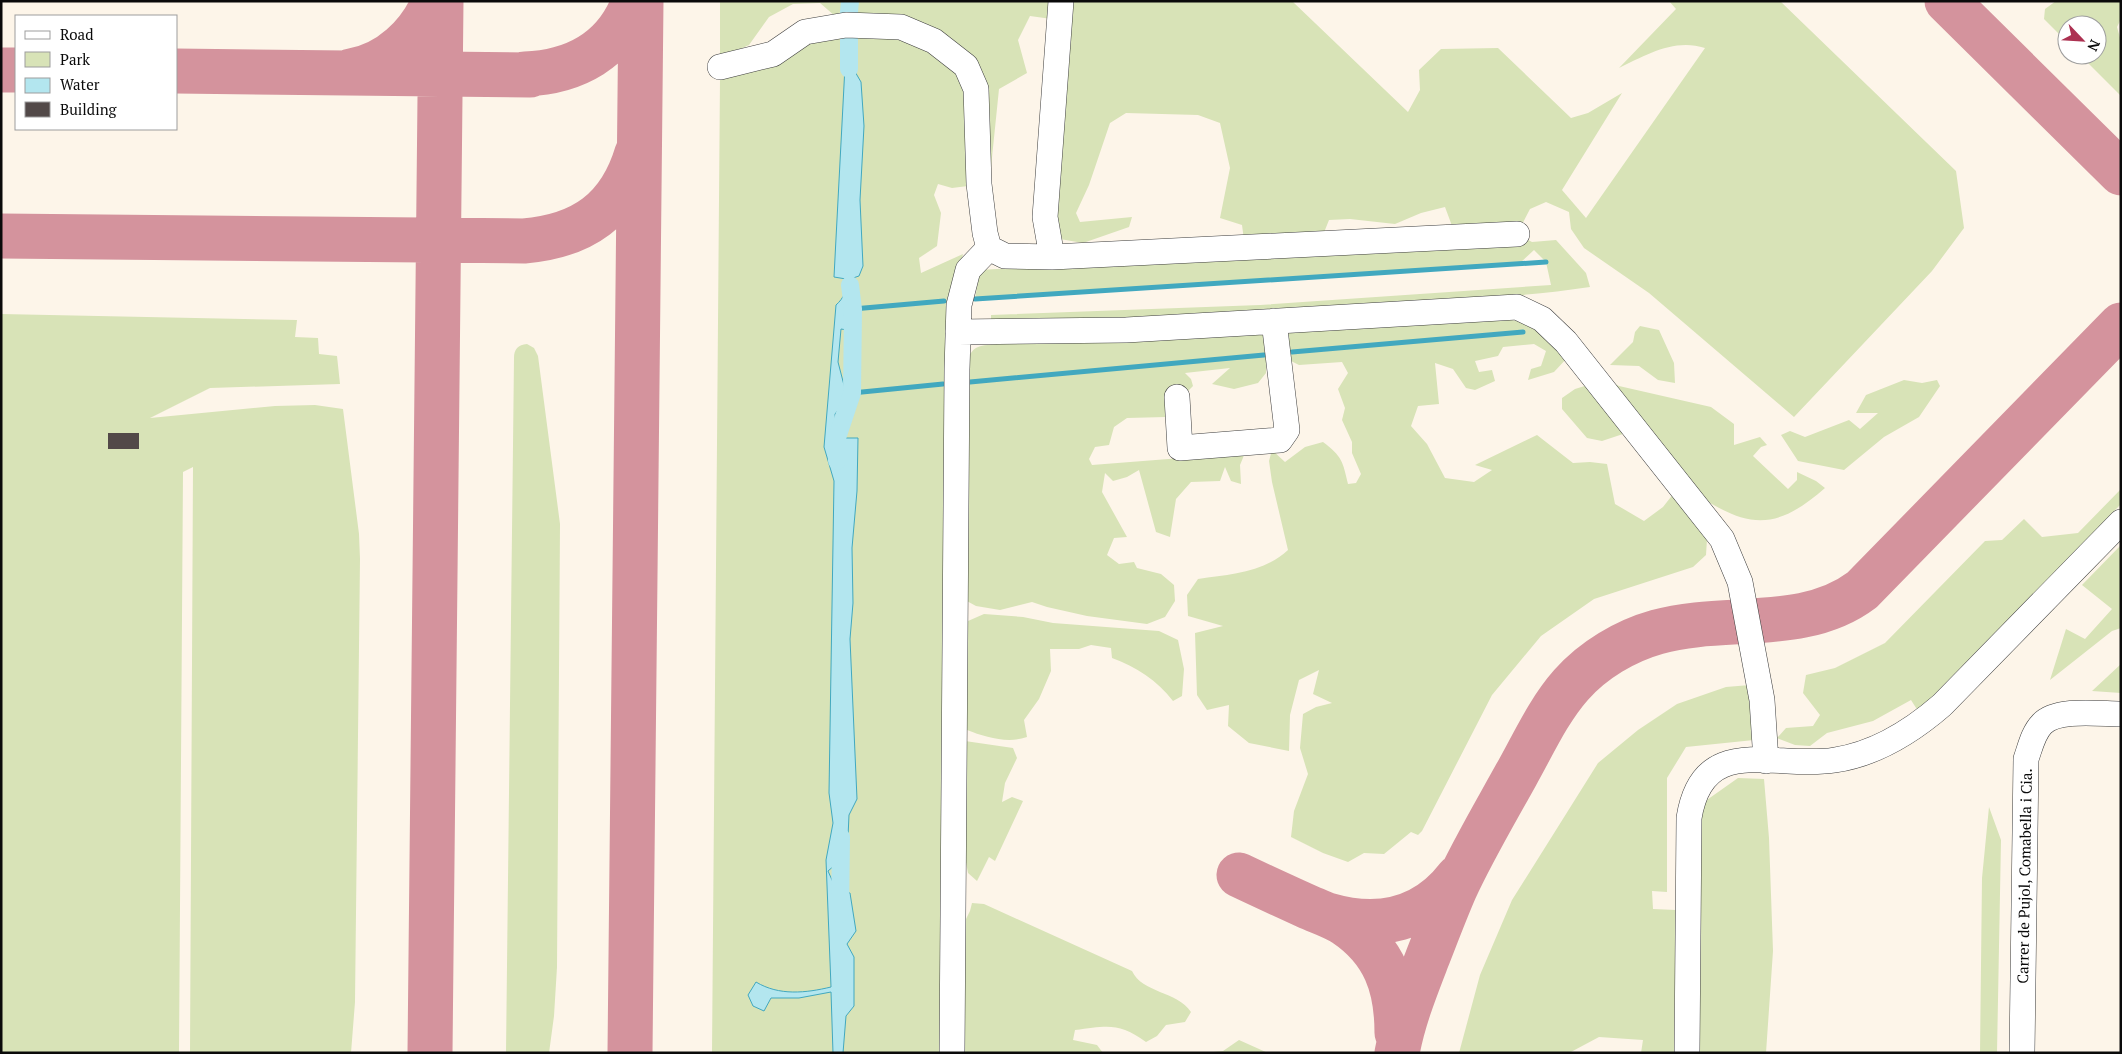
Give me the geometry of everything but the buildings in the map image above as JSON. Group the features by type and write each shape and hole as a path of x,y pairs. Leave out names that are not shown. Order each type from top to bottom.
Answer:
{"street":[{"path":"1052,257 1045,216 1061,1"},
{"path":"720,67 773,54 806,32 846,25 901,27 934,41 966,66 976,89 979,184 985,233 989,248 1005,256 1052,257 1517,234"},
{"path":"952,1053 959,305 968,270 989,248"},
{"path":"958,332 1126,330 1517,307 1542,318 1566,342 1722,539 1740,582 1762,700 1766,761"},
{"path":"1178,397 1180,448 1280,440 1287,430 1274,321"},
{"path":"1687,1053 1689,818 1692,803 1706,775 1718,766 1732,762 1835,760 1862,753 1893,740 1922,722 1942,705 2121,522"},
{"name":"Carrer de Pujol, Comabella i Cia.","path":"2022,1053 2025,777 2028,753 2032,740 2042,724 2058,715 2121,714"}],"green space":[{"path":"720,1 1292,1 1408,112 1420,90 1419,70 1441,49 1498,48 1571,118 1588,113 1622,93 1562,190 1586,218 1705,48 1694,45 1682,45 1660,49 1619,68 1676,9 1669,1 1780,1 1956,171 1964,228 1932,271 1794,417 1649,293 1584,248 1571,229 1569,212 1546,202 1530,209 1517,234 1532,242 1556,240 1586,273 1590,287 1500,297 1305,310 991,321 991,315 1260,305 1551,285 1546,262 1534,250 1520,263 975,299 980,270 1458,242 1445,207 1421,213 1395,224 1350,219 1329,220 1323,235 1244,240 1242,225 1220,218 1230,168 1220,123 1198,115 1126,113 1110,123 1089,185 1076,213 1080,222 1132,217 1129,227 1083,243 1060,239 1055,205 1059,20 1030,16 1018,40 1027,73 999,89 991,167 977,68 835,16 820,3 793,4 769,17 749,45 720,58"},
{"path":"2056,1 2121,1 2121,19 2117,27 2121,41 2121,96 2090,65 2107,65 2107,15 2057,15 2057,32 2044,19 2045,9"},
{"path":"869,33 908,41 934,55 956,73 970,100 968,186 952,188 938,184 934,195 941,213 937,246 919,258 921,273 963,254 958,274 943,1053 712,1053 720,78 806,41"},
{"path":"1,314 297,320 295,337 318,338 319,354 337,356 340,384 210,388 150,418 275,406 315,405 343,409 359,534 360,559 355,1002 351,1053 190,1053 193,467 183,472 179,1053 1,1053"},
{"path":"1506,319 1537,325 1568,357 1554,372 1528,380 1531,369 1541,366 1546,351 1534,344 1503,347 1498,356 1475,361 1479,372 1492,370 1495,381 1475,390 1466,388 1453,369 1435,363 1439,404 1418,406 1411,426 1427,444 1445,478 1474,482 1492,470 1475,465 1537,435 1573,463 1607,464 1615,504 1644,521 1663,507 1674,493 1707,539 1706,555 1693,567 1594,599 1541,636 1492,695 1422,831 1418,835 1411,832 1384,854 1364,853 1348,862 1323,853 1291,837 1294,811 1308,774 1300,748 1303,714 1316,707 1332,703 1313,694 1319,670 1299,680 1290,715 1289,751 1249,743 1228,726 1229,705 1207,710 1197,695 1195,633 1223,626 1188,616 1187,595 1198,579 1234,574 1257,568 1268,564 1288,550 1272,482 1269,461 1272,450 1285,462 1305,447 1323,442 1341,460 1348,484 1356,483 1361,474 1352,453 1352,442 1342,420 1345,408 1338,389 1348,373 1342,362 1299,365 1287,359 1285,335 1299,330"},
{"path":"1640,326 1659,330 1674,363 1675,383 1658,380 1639,366 1610,365 1633,342 1635,332"},
{"path":"1256,332 1264,336 1266,347 1266,373 1258,383 1234,389 1212,384 1230,368 1185,373 1191,379 1193,386 1188,391 1169,393 1166,417 1127,418 1114,427 1109,445 1095,447 1089,459 1092,465 1245,453 1240,465 1241,484 1231,481 1225,467 1220,481 1191,482 1176,499 1170,537 1156,532 1139,470 1127,477 1113,481 1105,473 1102,492 1127,537 1114,538 1107,555 1119,564 1134,562 1137,568 1161,574 1174,585 1175,601 1165,617 1147,624 1087,616 1032,602 1000,610 976,606 965,600 965,365 973,350 980,346 997,344"},
{"path":"527,344 534,348 538,356 560,524 557,967 554,1016 549,1053 506,1053 514,358 517,348"},
{"path":"1602,377 1619,386 1711,407 1734,424 1734,445 1760,437 1767,445 1761,447 1753,456 1788,489 1797,480 1797,472 1816,481 1825,488 1808,502 1778,518 1764,520 1749,519 1734,515 1717,507 1699,496"},
{"path":"1904,380 1922,383 1937,380 1940,386 1919,417 1884,437 1844,470 1798,461 1781,435 1790,431 1805,437 1849,420 1860,429 1878,413 1856,413 1866,395"},
{"path":"1588,385 1626,433 1602,441 1587,438 1562,409 1562,398 1575,389"},
{"path":"2121,489 2121,504 1918,711 1911,700 1873,721 1827,733 1810,746 1795,745 1777,738 1786,728 1813,726 1820,715 1803,693 1806,675 1835,668 1885,643 1985,541 2002,540 2024,519 2042,537 2078,533"},
{"path":"2120,546 2121,628 2112,631 2050,680 2066,629 2085,639 2112,609 2082,585"},
{"path":"984,614 1023,617 1053,623 1159,631 1178,640 1184,669 1182,696 1173,701 1167,693 1146,675 1112,658 1111,648 1091,645 1079,649 1050,649 1051,671 1039,699 1024,720 1027,737 1004,740 967,730 963,718 964,633 968,621"},
{"path":"2121,664 2121,693 2092,691"},
{"path":"1750,685 1754,740 1686,747 1667,778 1667,892 1652,891 1653,909 1676,910 1674,1053 1641,1053 1643,1040 1599,1037 1569,1053 1459,1053 1480,975 1512,900 1598,763 1638,730 1677,704 1726,687"},
{"path":"965,741 1013,748 1017,758 1005,783 1002,802 1012,797 1023,801 995,861 989,857 977,881 968,873 963,846"},
{"path":"1738,778 1764,779 1769,838 1773,951 1766,1053 1699,1053 1700,812 1704,802"},
{"path":"1989,807 2001,840 1997,1053 1980,1053 1982,878"},
{"path":"972,903 984,904 1132,971 1143,984 1177,1000 1191,1012 1185,1022 1166,1025 1157,1036 1146,1042 1120,1028 1096,1027 1075,1030 1073,1040 1097,1045 1103,1053 959,1053 962,927"},
{"path":"1239,1040 1268,1053 1204,1053 1223,1051"}],"water":[{"path":"848,45 854,70 861,82 864,126 860,200 863,266 859,276 850,279 852,322 847,330 841,329 838,362 845,389 852,393 835,414 837,438 858,438 857,491 852,548 853,603 850,639 857,799 849,815 847,859 842,859 828,871 836,889 850,893 856,931 847,944 854,957 854,1006 846,1016 843,1053 833,1053 831,992 799,998 771,998 764,1011 753,1006 748,995 756,982 774,990 793,992 831,987 826,860 833,823 829,793 834,481 824,447 836,305 843,297 846,287 846,279 834,277 845,66"}],"waterway":[{"path":"849,12 850,1"},
{"path":"849,39 849,69"},
{"path":"975,299 1546,262"},
{"path":"837,461 837,438 852,393 853,309 850,285"},
{"path":"853,309 944,301"},
{"path":"1292,352 1523,332"},
{"path":"970,382 1264,355"},
{"path":"852,393 943,384"},
{"path":"840,914 841,837"}],"taxiway":[{"path":"351,71 365,68 378,62 412,37 428,14 434,1"},
{"path":"430,1053 441,1"},
{"path":"525,74 561,69 592,55 616,33 634,1"},
{"path":"630,1053 641,1"},
{"path":"1947,1 2121,173"},
{"path":"1,70 15,70"},
{"path":"178,71 530,75"},
{"path":"1,236 524,241 564,233 596,217 609,205 620,190 630,173 637,153"},
{"path":"1397,1053 1414,994 1462,874 1548,717 1571,685 1589,667 1610,652 1657,632 1709,624 1789,618 1839,604 1862,590 2121,325"},
{"path":"1239,875 1336,919 1359,935 1370,946 1386,971 1394,1000 1397,1033"},
{"path":"1328,915 1365,921 1383,921 1400,918 1416,912 1431,903 1445,892 1458,877"}]}
